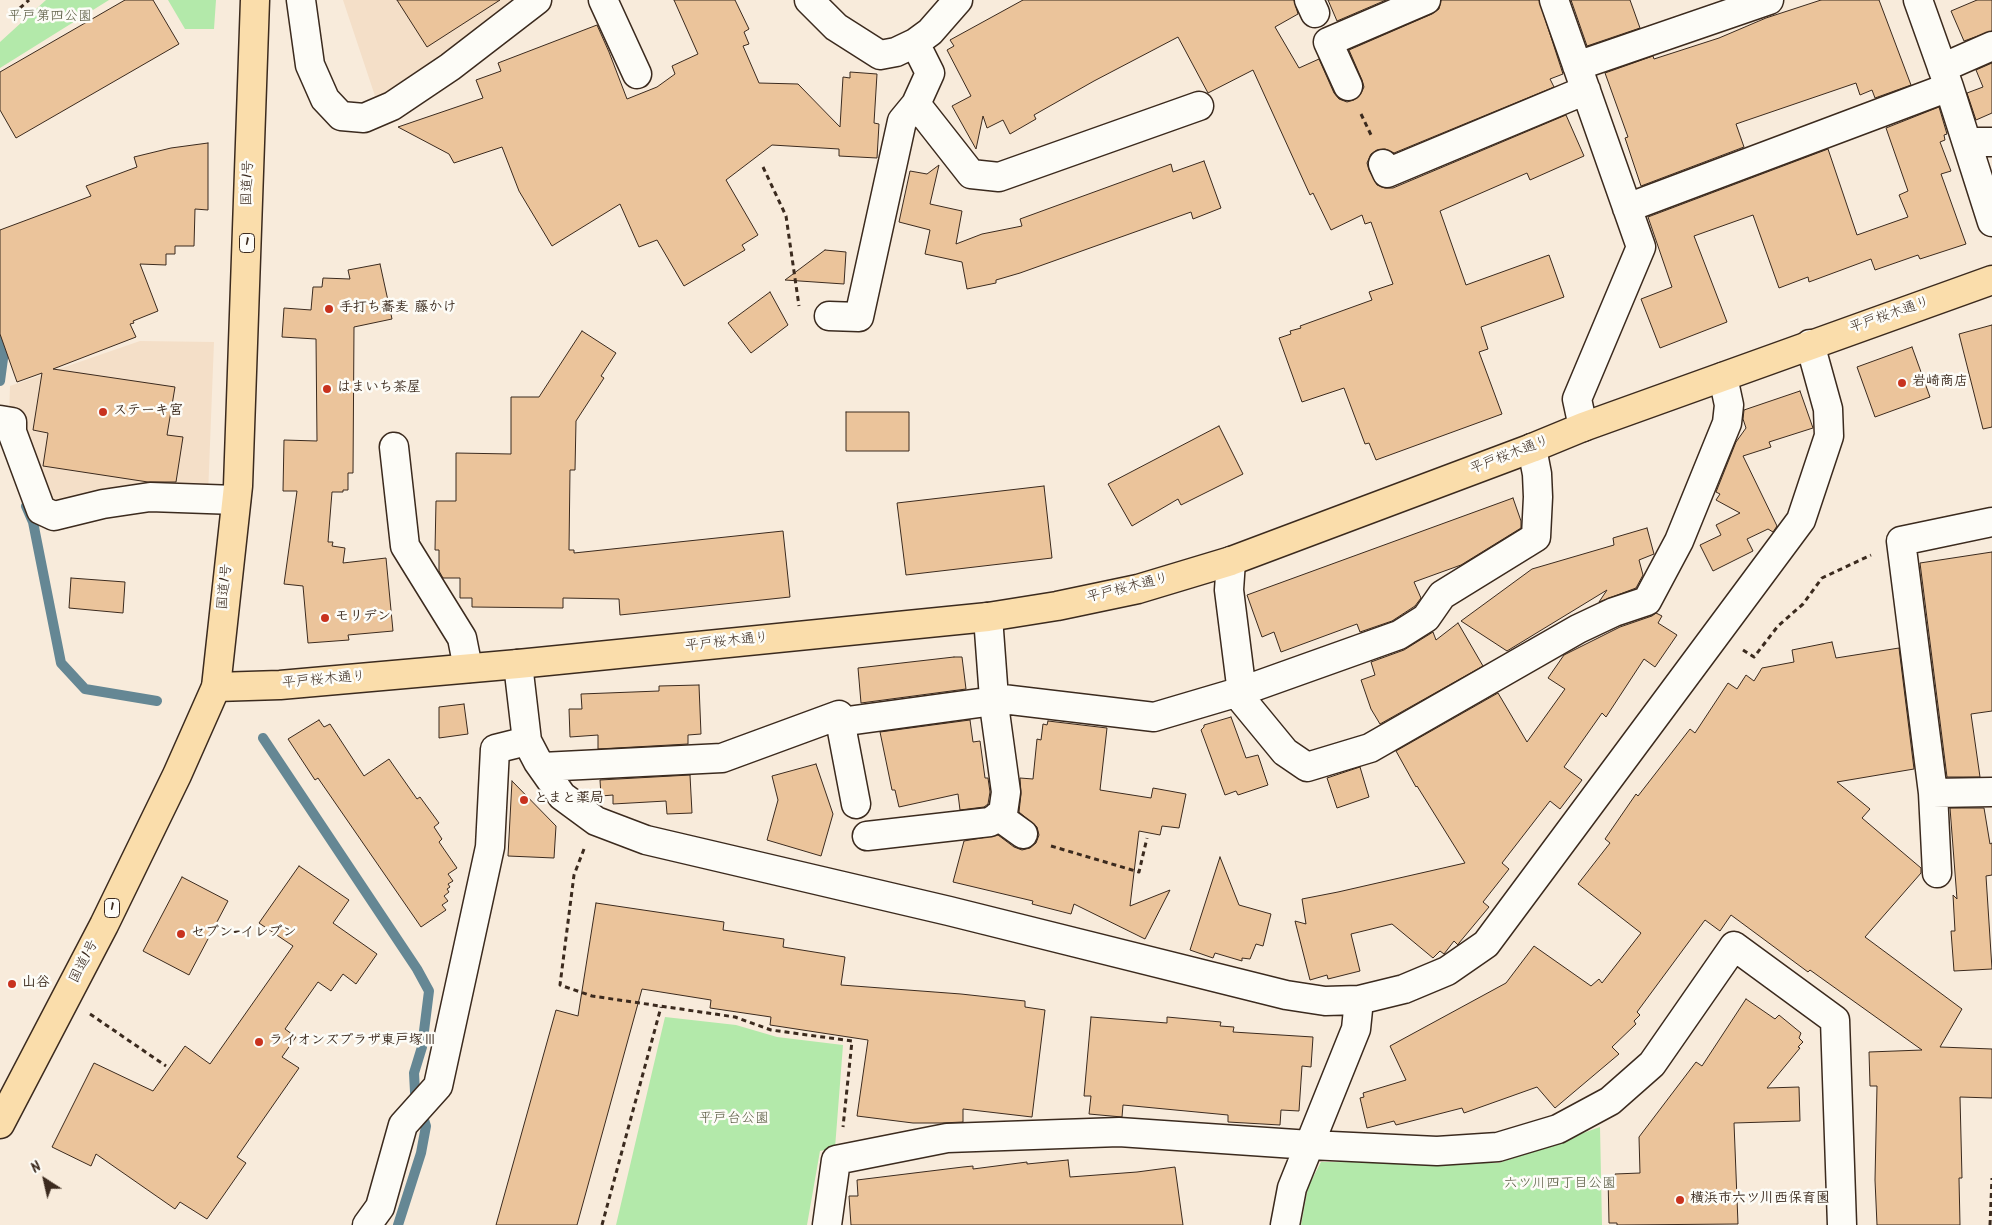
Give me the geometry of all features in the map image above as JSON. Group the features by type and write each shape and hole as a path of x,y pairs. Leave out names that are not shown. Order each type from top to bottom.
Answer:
{"main road":[{"name":"国道1号","path":"0,1124 104,925 177,775 216,687 238,486 255,0"},
{"name":"平戸桜木通り","path":"216,687 280,685 518,664 988,617 1057,606 1138,589 1230,560 1532,448 1583,427 1992,280"}],"street":[{"path":"302,0 310,65 325,99 341,116 364,118 392,106 450,67 536,0"},
{"path":"603,0 637,74"},
{"path":"808,0 836,27 880,56 896,52 915,43 930,32 958,0"},
{"path":"1352,96 1319,22 1426,0"},
{"path":"1554,0 1642,247 1577,400 1583,427"},
{"path":"1378,152 1387,173 1581,78 1769,0"},
{"path":"1918,0 1945,77 1979,142 1992,222"},
{"path":"828,316 859,317 902,121 916,104 930,73 915,43"},
{"path":"1627,208 1945,77 1992,46"},
{"path":"916,104 971,174 999,177 1199,106"},
{"path":"518,664 527,741 562,796 596,821 646,840 950,911 1286,995 1325,1001 1359,1000 1404,989 1448,971 1486,944 1801,520 1829,436 1828,409 1810,344"},
{"path":"1230,560 1229,590 1243,701 1285,752 1307,767 1370,748 1578,629 1614,612 1647,600 1679,541 1727,423 1729,405 1723,377"},
{"path":"4,420 12,422 12,432 41,510 54,516 103,504 150,497 236,500"},
{"path":"394,447 404,546 462,638 468,668"},
{"path":"840,722 994,700 1154,717 1242,690 1399,635 1426,618 1442,595 1536,537 1537,474 1532,448"},
{"path":"1938,874 1933,793 1901,541 1992,522"},
{"path":"867,836 990,822 1003,813 1006,792 994,700 988,617"},
{"path":"542,767 722,758 839,715 856,804"},
{"path":"368,1225 380,1207 403,1125 438,1086 490,847 495,750 527,741"},
{"path":"1933,793 1992,792"},
{"path":"998,816 1024,834"},
{"path":"826,1225 836,1160 947,1138 1109,1132 1437,1151 1498,1147 1558,1129 1610,1101 1652,1064 1734,946 1835,1020 1842,1225"},
{"path":"1285,1225 1292,1188 1356,1029 1359,1000"}],"path":[{"path":"13,14 29,0"},
{"path":"1352,96 1378,152"},
{"path":"762,167 786,216 800,312 804,318 828,316"},
{"path":"1778,626 1802,604 1822,578 1872,555"},
{"path":"1059,849 1139,872 1147,838"},
{"path":"586,845 574,875 560,985 592,996 735,1017 771,1030 852,1041 839,1159"},
{"path":"602,1225 662,1006"},
{"path":"88,1012 166,1066"},
{"path":"1990,1225 1992,1178"}],"shaded area":[{"path":"343,0 518,0 400,88 375,96"},
{"path":"140,341 214,342 208,495 54,507 9,415 10,386"}],"green space":[{"name":"平戸第四公園","path":"46,0 109,0 0,68 0,42"},
{"path":"168,0 216,0 214,29 185,29"},
{"name":"平戸台公園","path":"665,1017 736,1025 777,1037 843,1045 835,1148 820,1151 807,1225 616,1225"},
{"name":"六ツ川四丁目公園","path":"1600,1127 1602,1225 1301,1225 1308,1187 1321,1162 1499,1163"}],"building":[{"path":"125,0 153,0 179,44 16,138 0,110 0,72"},
{"path":"397,0 500,0 427,47"},
{"path":"674,0 735,0 749,29 744,32 749,44 743,46 759,83 798,84 840,127 843,77 850,78 850,72 877,74 874,123 879,124 877,158 839,156 839,149 772,145 726,180 758,235 742,245 745,250 684,286 657,240 639,247 620,204 552,246 519,191 502,147 454,163 449,154 398,127 483,98 476,80 501,71 498,63 597,25 627,99 657,87 675,74 672,66 698,54"},
{"path":"1023,0 1294,0 1298,14 1275,27 1299,68 1319,59 1334,93 1339,99 1347,102 1354,100 1360,95 1364,87 1349,50 1432,14 1439,9 1441,0 1539,0 1563,74 1550,79 1554,87 1394,153 1385,149 1377,150 1371,154 1367,163 1377,185 1393,188 1566,115 1584,156 1530,180 1527,173 1440,211 1466,285 1549,255 1564,297 1481,327 1488,349 1479,352 1502,414 1376,460 1369,443 1365,444 1344,388 1302,402 1279,338 1291,334 1290,331 1301,328 1300,326 1372,300 1369,292 1393,284 1371,222 1365,224 1362,215 1331,230 1313,193 1310,195 1253,70 1208,93 1178,37 1034,115 1036,119 1010,134 1003,120 987,128 983,116 976,149 952,106 971,96 947,50 954,46 950,40"},
{"path":"1328,0 1386,0 1337,21"},
{"path":"1571,0 1630,0 1640,28 1587,46"},
{"path":"1821,0 1879,0 1911,85 1875,98 1872,90 1860,95 1856,83 1736,124 1744,147 1641,186 1625,138 1628,137 1605,73 1653,56 1654,59 1719,38 1766,18"},
{"path":"1977,0 1992,0 1992,31 1964,41 1951,11"},
{"path":"1992,63 1992,113 1976,120 1967,93 1983,87 1976,70"},
{"path":"1939,107 1947,134 1944,135 1945,140 1940,142 1951,171 1941,174 1966,244 1920,259 1918,255 1875,270 1871,259 1809,282 1808,277 1779,288 1753,215 1694,236 1727,322 1660,348 1641,299 1672,287 1648,217 1828,149 1857,235 1908,217 1899,195 1908,191 1886,128"},
{"path":"208,143 208,210 195,209 194,246 175,246 175,254 166,254 166,265 140,264 158,311 130,324 136,337 53,369 175,387 167,435 183,437 176,482 148,482 43,466 48,433 33,430 42,373 17,382 0,334 0,230 91,196 86,186 137,167 134,157 171,148"},
{"path":"1204,161 1221,208 1193,219 1191,212 996,280 996,283 967,289 962,262 925,254 930,230 899,222 910,171 927,174 939,165 930,204 962,211 956,244 982,234 1022,226 1020,219 1171,164 1173,172"},
{"path":"825,250 846,252 844,284 785,280"},
{"path":"380,264 392,319 354,327 353,473 348,473 348,490 332,492 328,542 333,542 332,546 345,548 343,563 386,558 393,631 348,635 349,640 308,643 303,586 284,584 297,491 283,491 284,440 317,441 316,339 282,337 284,308 311,310 313,287 322,287 323,278 350,279 348,270"},
{"path":"770,292 788,325 751,353 728,323"},
{"path":"1992,325 1992,427 1983,429 1959,334"},
{"path":"582,331 616,353 601,376 604,378 576,421 575,470 570,470 569,550 574,550 574,553 783,531 790,597 620,615 619,599 563,598 563,608 472,607 472,598 460,598 460,578 443,578 439,571 439,550 435,550 436,501 456,501 456,453 511,454 511,397 539,397"},
{"path":"1912,347 1930,397 1875,417 1857,367"},
{"path":"1800,391 1813,428 1769,442 1771,447 1743,456 1777,526 1773,532 1768,529 1747,539 1753,551 1713,571 1700,545 1721,535 1716,525 1740,513 1716,500 1720,494 1716,492 1736,442 1746,428 1743,419 1744,410"},
{"path":"846,412 909,412 909,451 846,451"},
{"path":"1219,426 1243,474 1181,505 1178,499 1132,526 1108,484"},
{"path":"1044,486 1052,558 906,575 897,503"},
{"path":"1513,498 1521,521 1521,528 1461,565 1414,582 1421,598 1415,606 1392,621 1360,632 1357,624 1281,652 1274,632 1262,637 1247,595"},
{"path":"1647,528 1654,554 1639,560 1643,575 1636,588 1599,602 1607,590 1507,651 1461,621 1532,569 1614,545 1613,538"},
{"path":"1992,552 1992,711 1971,714 1980,777 1947,777 1920,563"},
{"path":"71,578 125,582 123,613 69,608"},
{"path":"1656,613 1662,616 1658,623 1677,635 1655,667 1644,659 1606,717 1602,713 1564,767 1582,780 1560,809 1550,801 1502,863 1509,869 1483,902 1489,907 1458,945 1454,941 1444,954 1440,951 1433,958 1392,924 1351,934 1360,971 1328,979 1327,975 1310,980 1295,921 1306,924 1302,899 1465,863 1416,787 1396,751 1498,693 1527,742 1565,689 1548,678 1564,655 1620,627"},
{"path":"1458,623 1483,666 1380,724 1371,709 1361,680 1375,675 1371,662 1404,650 1433,632 1436,640"},
{"path":"1832,642 1836,658 1899,648 1914,769 1837,782 1870,809 1862,818 1921,868 1921,873 1865,937 1962,1009 1940,1047 1992,1049 1992,1098 1960,1097 1962,1178 1959,1178 1960,1225 1877,1225 1875,1180 1877,1086 1870,1086 1869,1052 1922,1050 1810,970 1808,972 1731,915 1720,931 1705,920 1637,1012 1640,1015 1634,1021 1636,1024 1612,1047 1619,1054 1555,1108 1537,1087 1464,1113 1462,1108 1396,1125 1394,1121 1367,1128 1360,1098 1364,1097 1363,1093 1406,1080 1390,1046 1506,983 1534,946 1591,986 1599,979 1602,983 1641,933 1578,884 1610,843 1605,839 1636,794 1638,796 1690,729 1695,733 1728,683 1737,689 1746,675 1754,681 1762,668 1794,662 1792,650"},
{"path":"962,657 966,689 861,703 858,668"},
{"path":"699,685 701,734 688,735 688,744 598,749 598,735 570,737 569,709 582,709 581,694 659,691 659,686"},
{"path":"464,704 468,734 439,738 439,707"},
{"path":"1231,717 1246,758 1258,755 1268,785 1238,795 1236,791 1225,795 1201,730 1204,725"},
{"path":"319,720 324,727 330,724 364,776 389,759 417,799 420,797 439,823 434,827 442,839 439,842 457,868 448,874 453,881 448,884 450,887 447,889 449,892 444,896 448,901 442,905 446,910 421,927 318,778 315,780 288,739"},
{"path":"970,720 973,742 980,741 985,778 988,778 990,792 988,804 984,807 960,810 958,794 899,807 895,790 892,790 880,732"},
{"path":"1048,721 1107,728 1100,790 1151,798 1153,788 1186,794 1179,828 1162,826 1160,835 1139,831 1130,906 1170,890 1145,939 1074,904 1071,914 1032,904 1033,901 953,882 964,841 998,835 1014,847 1022,850 1030,848 1036,843 1039,835 1037,827 1019,812 1020,778 1033,779 1037,739 1041,740 1043,724 1047,725"},
{"path":"816,764 833,814 821,856 767,840 778,800 772,776"},
{"path":"1360,767 1369,797 1337,808 1327,778"},
{"path":"690,775 692,813 667,814 666,801 613,804 613,795 601,796 600,780"},
{"path":"512,781 556,826 554,858 508,856"},
{"path":"1950,808 1984,808 1990,844 1992,843 1992,875 1986,876 1992,969 1954,971 1951,931 1955,931 1953,895 1957,899"},
{"path":"1220,857 1239,905 1271,914 1263,946 1256,944 1250,959 1242,958 1242,961 1215,953 1213,958 1190,950"},
{"name":"ライオンズプラザ東戸塚Ⅲ","path":"299,866 349,900 333,923 377,954 356,984 343,974 331,991 318,982 285,1029 296,1037 282,1057 299,1068 237,1157 246,1163 207,1219 180,1202 175,1209 96,1154 91,1166 52,1147 94,1063 153,1091 185,1046 210,1064 293,946 259,923"},
{"name":"セブン-イレブン","path":"182,877 228,901 189,975 143,951"},
{"path":"596,903 724,922 723,930 784,939 783,947 845,957 841,985 1025,1001 1025,1007 1045,1010 1032,1117 963,1109 963,1122 913,1123 857,1116 868,1040 770,1025 771,1017 710,1008 711,1000 642,989 577,1225 496,1225 556,1010 578,1016"},
{"path":"1746,999 1775,1019 1779,1015 1801,1033 1799,1038 1803,1042 1767,1088 1799,1087 1800,1121 1734,1123 1738,1224 1617,1225 1617,1223 1609,1223 1608,1177 1615,1177 1615,1174 1640,1173 1639,1137 1696,1062 1702,1066"},
{"path":"1091,1017 1167,1023 1167,1017 1221,1022 1220,1026 1234,1027 1233,1032 1313,1037 1311,1067 1302,1066 1299,1111 1281,1110 1280,1125 1228,1122 1228,1115 1123,1105 1122,1117 1089,1114 1091,1096 1084,1096"},
{"path":"1068,1160 1070,1177 1175,1167 1183,1225 851,1225 849,1196 858,1196 857,1180 973,1166 973,1169 1027,1162 1027,1164"}],"waterway":[{"path":"0,338 4,351 0,381"},
{"path":"26,506 33,522 61,663 85,689 157,701"},
{"path":"263,738 417,969 429,991 422,1047 414,1073 415,1092 426,1126 421,1153 398,1225"}],"place":[{"name":"手打ち蕎麦 藤かけ","path":"329,309"},
{"name":"岩崎商店","path":"1902,383"},
{"name":"はまいち茶屋","path":"327,389"},
{"name":"ステーキ宮","path":"103,412"},
{"name":"モリデン","path":"325,618"},
{"name":"とまと薬局","path":"524,800"},
{"name":"セブン-イレブン","path":"181,934"},
{"name":"山谷","path":"12,984"},
{"name":"ライオンズプラザ東戸塚Ⅲ","path":"259,1042"},
{"name":"横浜市六ツ川西保育園","path":"1680,1200"}]}
